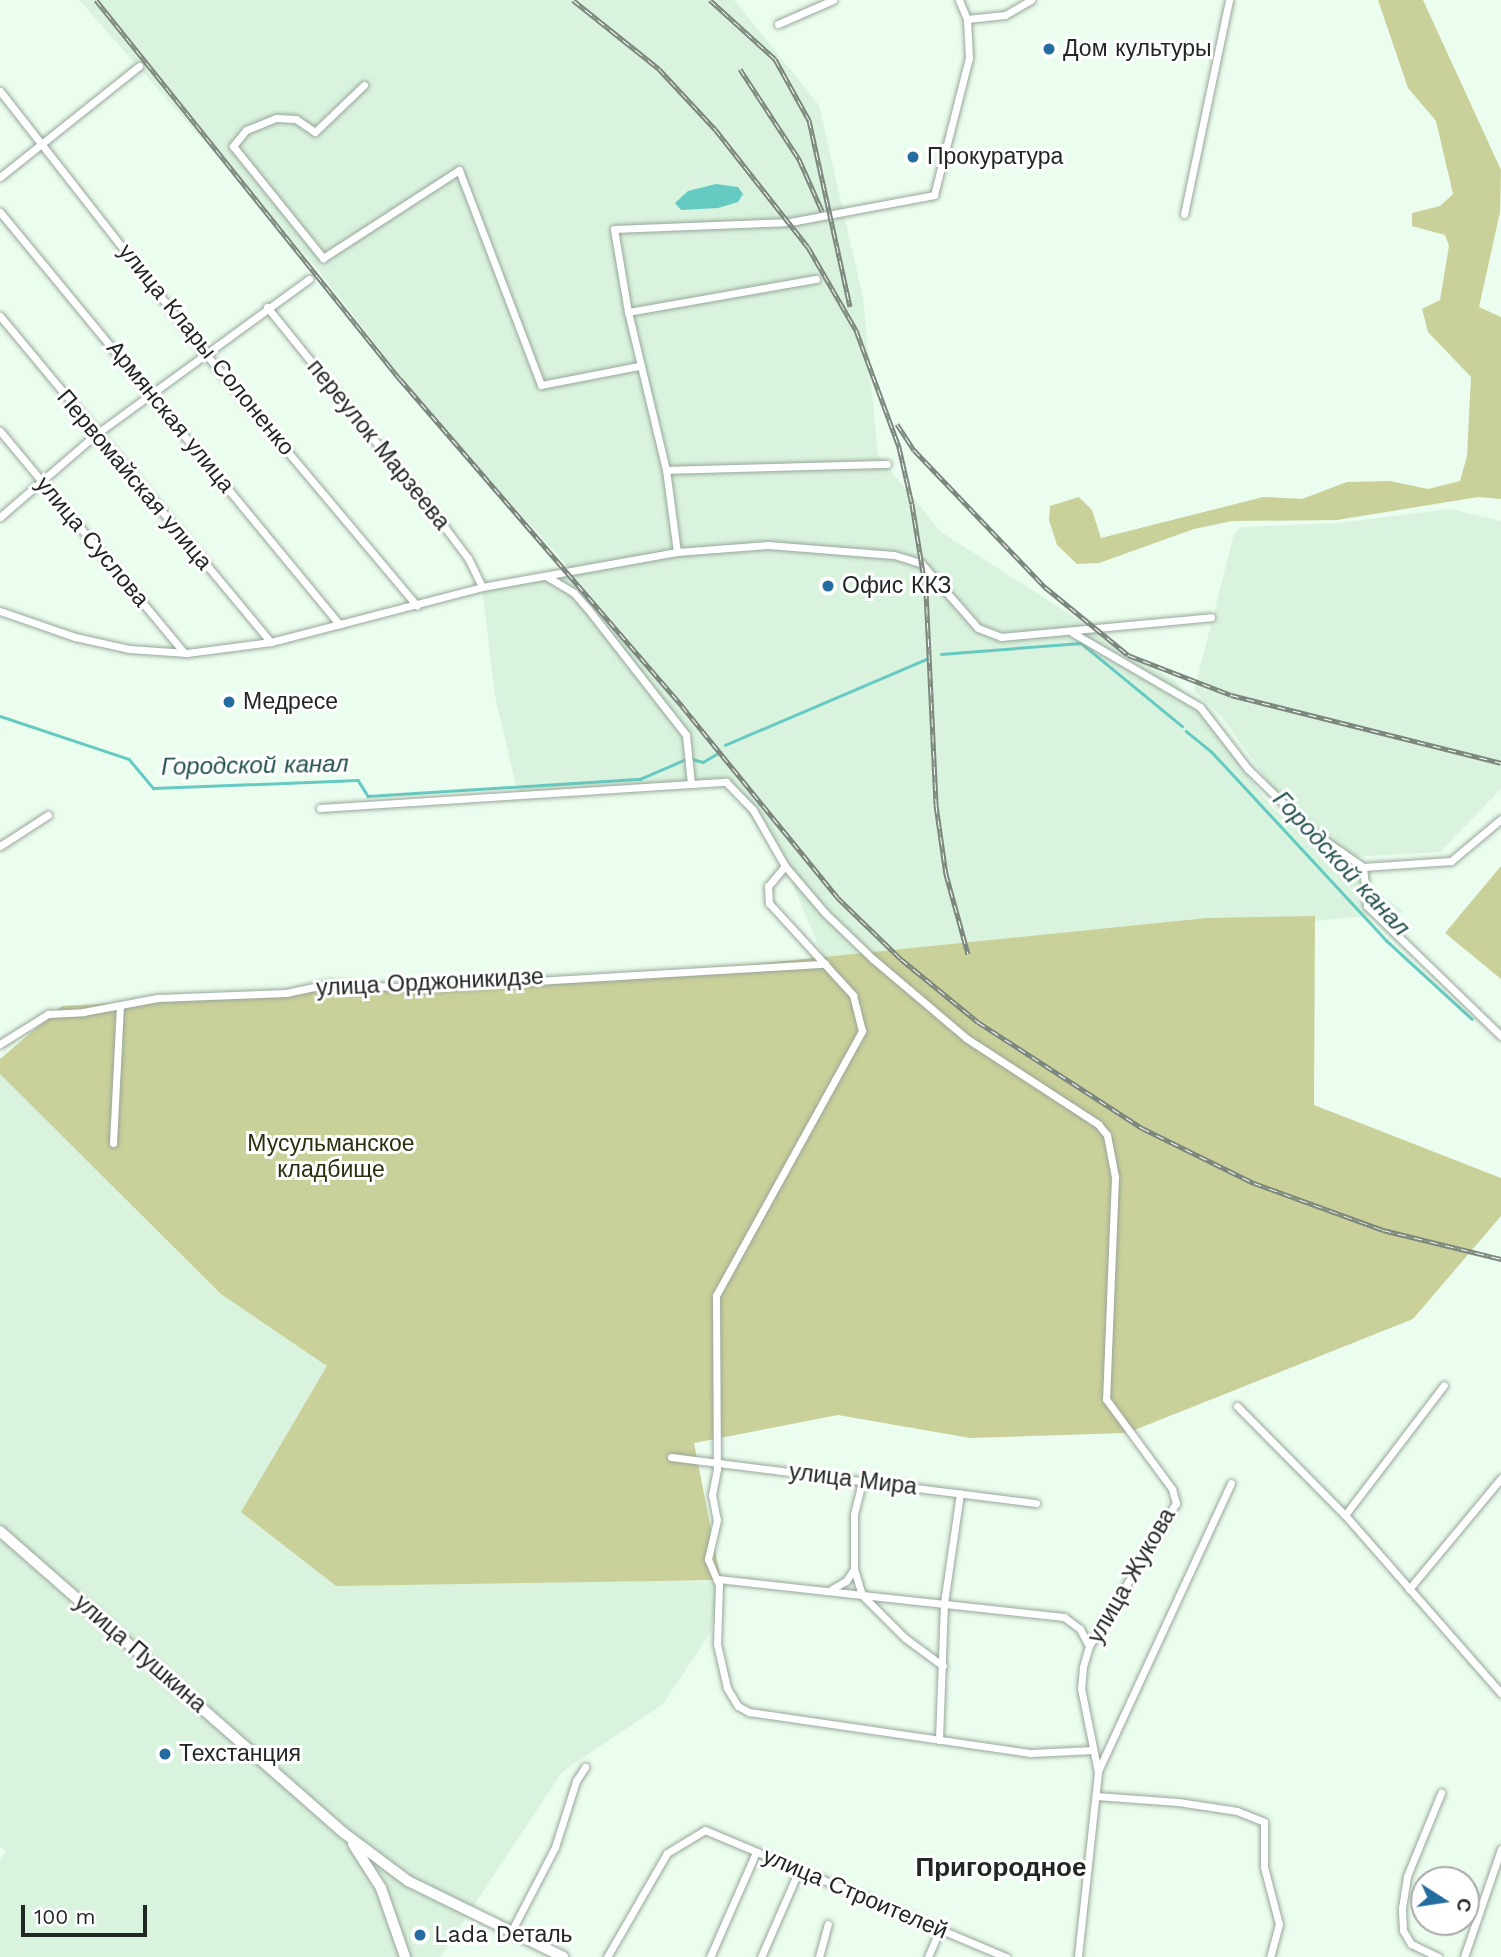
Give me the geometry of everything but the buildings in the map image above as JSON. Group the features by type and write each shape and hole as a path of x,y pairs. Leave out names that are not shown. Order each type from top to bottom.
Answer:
{"street":[{"path":"778,24 833,0"},
{"path":"677,552 666,470 639,366 614,229 790,222 934,195 960,107 969,58 967,19 959,0"},
{"path":"967,19 1004,15 1031,0"},
{"path":"1184,214 1229,0"},
{"path":"0,177 139,66"},
{"path":"364,85 315,132 296,119 268,119 246,130 233,146 323,258 459,170 541,385 639,366"},
{"name":"улица Клары Солоненко","path":"0,91 204,352 416,606"},
{"name":"Армянская улица","path":"0,212 339,624"},
{"path":"0,517 95,435 204,352 309,279"},
{"path":"628,312 816,279"},
{"name":"переулок Марзеева","path":"267,307 446,529 468,558 482,587"},
{"name":"Первомайская улица","path":"0,316 95,435 271,642"},
{"name":"улица Суслова","path":"0,431 184,653"},
{"path":"666,470 887,464"},
{"path":"0,611 75,637 129,649 184,653 271,642 482,587 677,552 768,545 894,555 930,569 978,628 1001,637 1211,617"},
{"path":"546,576 573,593 588,609 686,735 691,784"},
{"path":"1073,632 1200,707 1248,769 1313,832 1363,867 1451,861 1501,819"},
{"path":"320,808 726,782 752,810 785,866 768,886 769,903 853,995 862,1031 720,1283 713,1324 716,1463 712,1495 717,1530 708,1559 718,1579 719,1655 731,1697 748,1712 939,1740 1031,1753 1093,1750"},
{"path":"0,846 48,815"},
{"name":"улица Жукова","path":"785,866 835,922 966,1038 1098,1124 1107,1135 1115,1177 1104,1388 1111,1410 1172,1489 1176,1503 1089,1646 1082,1688 1098,1772 1078,1957"},
{"path":"1363,867 1367,906 1501,1036"},
{"name":"улица Орджоникидзе","path":"0,1044 38,1018 158,998 286,993 328,984 418,988 825,964"},
{"path":"113,1143 120,1006"},
{"path":"1345,1515 1444,1385"},
{"path":"1237,1406 1345,1515 1501,1693"},
{"name":"улица Мира","path":"671,1457 1036,1503"},
{"path":"1409,1589 1501,1478"},
{"path":"862,1482 854,1514 854,1569 862,1595 905,1638 943,1666"},
{"name":"улица Жукова","path":"1098,1772 1231,1483"},
{"path":"939,1740 944,1603 960,1493"},
{"name":"улица Пушкина","path":"0,1531 344,1833 408,1881 563,1957"},
{"path":"832,1589 846,1581 854,1569"},
{"path":"718,1579 832,1589 862,1595 1064,1617 1080,1629 1089,1646"},
{"path":"511,1932 555,1847 576,1781 585,1767"},
{"path":"1438,1957 1411,1944 1403,1930 1402,1908 1407,1876 1441,1793"},
{"path":"1096,1796 1237,1811 1264,1822 1264,1867 1279,1924 1270,1957"},
{"name":"улица Строителей","path":"607,1957 667,1853 705,1830 1006,1957"},
{"name":"улица Пушкина","path":"344,1833 382,1888 405,1957"},
{"path":"1464,1957 1501,1849"},
{"path":"710,1957 756,1852"},
{"path":"761,1957 799,1870"},
{"path":"819,1957 828,1924"},
{"path":"928,1957 940,1929"}],"shaded area":[{"path":"79,0 734,0 819,105 863,298 878,455 941,532 1175,681 1273,809 1404,912 829,971 785,866 726,782 518,794 495,696 482,587 569,568 422,404 317,269"},
{"path":"1450,509 1501,521 1501,789 1440,852 1352,857 1283,803 1223,718 1194,691 1234,534 1241,527 1339,523"},
{"path":"0,1067 337,1357 341,1572 719,1582 711,1632 663,1704 562,1772 440,1957 0,1957 0,1859 6,1852 0,1847"}],"green space":[{"path":"1378,0 1423,0 1501,170 1500,212 1479,307 1501,317 1501,499 1478,497 1337,520 1232,521 1194,529 1099,563 1077,564 1057,545 1049,520 1050,506 1079,497 1092,510 1101,538 1263,497 1302,499 1347,482 1390,481 1428,489 1460,481 1467,456 1471,377 1428,332 1422,309 1440,300 1449,246 1445,235 1412,226 1412,213 1440,206 1453,194 1436,121 1408,88"},
{"path":"1501,866 1501,979 1445,933"},
{"name":"Мусульманское кладбище","path":"1315,916 1314,1105 1501,1178 1501,1216 1413,1319 1127,1433 970,1438 838,1415 694,1443 721,1580 336,1586 241,1512 327,1366 221,1294 0,1074 0,1059 62,1006 686,971 1207,918"}],"water":[{"path":"716,184 738,187 743,194 738,202 718,208 681,210 675,203 688,191"}],"waterway":[{"name":"Городской канал","path":"941,654 1081,643 1182,726"},
{"name":"Городской канал","path":"725,745 927,659"},
{"name":"Городской канал","path":"0,716 129,759 153,788 358,780 368,796 640,779 684,760"},
{"name":"Городской канал","path":"1186,731 1211,751 1387,941 1472,1019"},
{"name":"Городской канал","path":"692,759 703,762 718,753"}],"railway":[{"path":"96,0 400,379 682,706 837,897 901,959 978,1022 1142,1128 1254,1183 1383,1230 1501,1259"},
{"path":"573,0 659,69 715,129 808,247 856,330 899,447 912,504 926,591 936,805 946,874 968,954"},
{"path":"710,0 775,59 809,120 850,307"},
{"path":"740,69 799,159 822,211"},
{"path":"897,424 914,450 1045,587 1128,655 1231,695 1501,763"}],"place":[{"name":"Дом культуры","path":"1049,49"},
{"name":"Прокуратура","path":"913,157"},
{"name":"Офис ККЗ","path":"828,586"},
{"name":"Медресе","path":"229,702"},
{"name":"Техстанция","path":"165,1754"},
{"name":"Lada Dеталь","path":"420,1935"}],"district":[{"name":"Пригородное","path":"1001,1868"}]}
